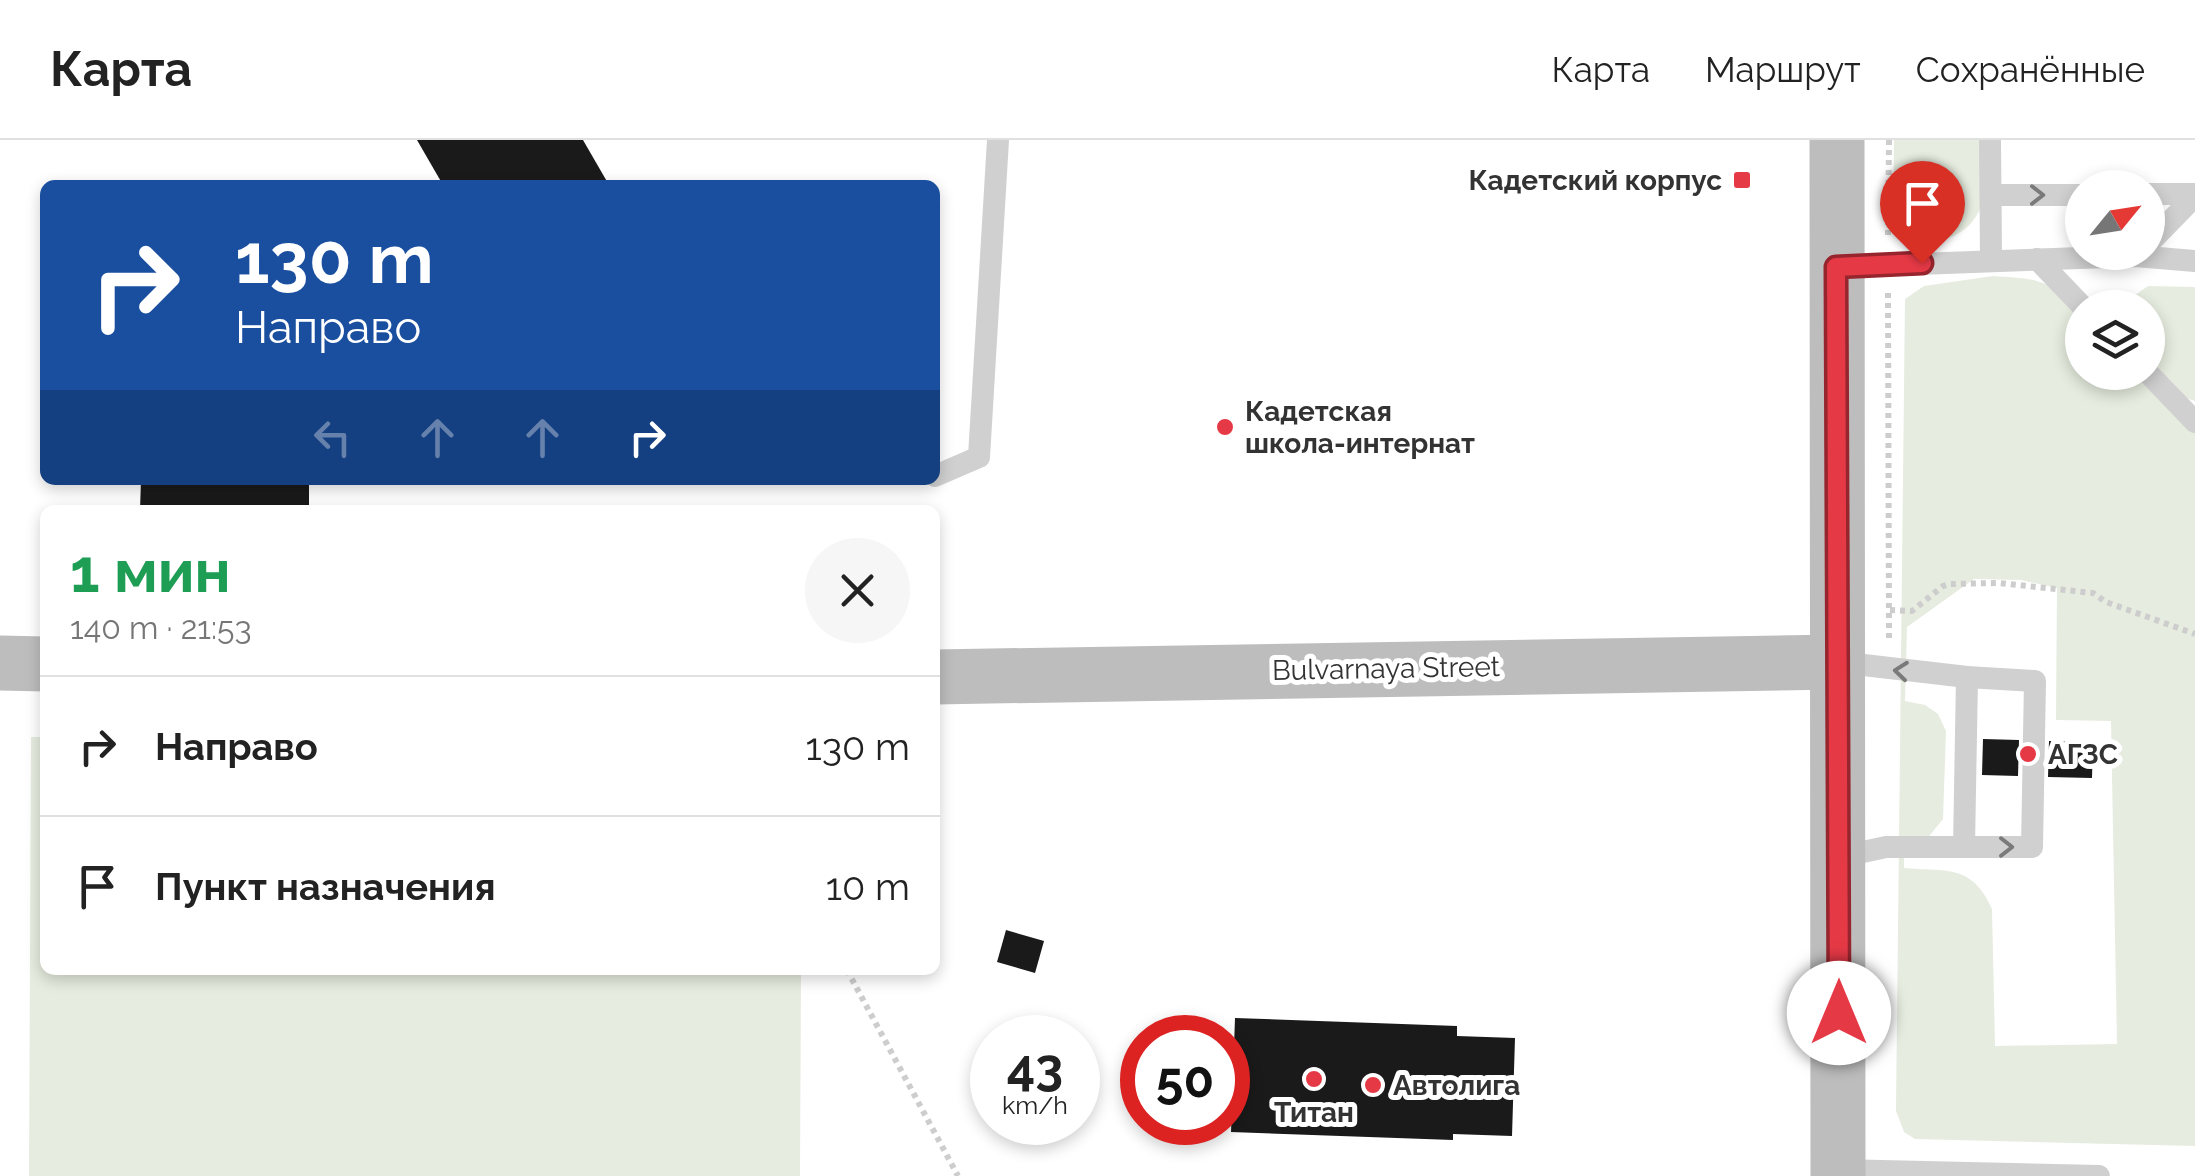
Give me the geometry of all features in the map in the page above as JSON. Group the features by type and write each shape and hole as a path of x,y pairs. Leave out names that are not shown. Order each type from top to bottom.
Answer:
{"main road":[{"path":"1837,140 1838,1173"},
{"path":"0,662 40,664"},
{"name":"Bulvarnaya Street","path":"940,677 1836,662"}],"lane":[{"path":"940,474 979,457 998,140"},
{"path":"1990,140 1992,260"},
{"path":"1991,196 2065,194"},
{"path":"2165,194 2195,195"},
{"path":"2165,226 2195,195"},
{"path":"1836,267 2065,256"},
{"path":"2165,256 2195,261"},
{"path":"2037,258 2067,290"},
{"path":"2164,390 2195,422"},
{"path":"1836,662 1967,678 2034,681 2032,846 1886,847 1840,857"},
{"path":"1964,847 1967,678"},
{"path":"1838,1173 2099,1176"}],"path":[{"path":"1890,610 1912,611 1950,584 1999,583 2093,593 2106,602 2195,634"},
{"path":"849,975 958,1176"}],"shaded area":[{"path":"1894,140 1983,140 1982,203 1967,227 1944,240 1931,241 1904,236 1893,228"},
{"path":"1993,276 2043,283 2065,298 2065,390 2153,390 2195,433 2195,1146 1915,1139 1904,1132 1896,1111 1905,299 1924,286","holes":["1974,579 2021,580 2057,588 2056,720 2111,721 2117,1044 1995,1046 1992,909 1976,884 1966,877 1904,868 1904,840 1926,840 1943,819 1946,731 1938,714 1925,705 1905,701 1907,627"]},
{"path":"2148,286 2195,287 2195,401 2180,396 2165,380 2165,290 2142,290"},
{"path":"31,737 40,737 40,975 801,975 800,1176 29,1176"}],"building":[{"path":"417,140 583,140 606,180 440,180"},
{"path":"141,485 309,485 309,505 140,505"},
{"path":"1983,739 2019,740 2018,776 1982,775"},
{"path":"2049,741 2093,742 2092,778 2048,777"},
{"path":"1006,930 1044,941 1035,973 997,962"},
{"name":"Автолига","path":"1250,1019 1457,1026 1457,1036 1515,1038 1512,1136 1453,1134 1453,1140 1250,1133"}],"place":[{"name":"Кадетский корпус","path":"1742,180"},
{"name":"Кадетская школа-интернат","path":"1225,427"},
{"name":"АГЗС","path":"2028,754"},
{"name":"Титан","path":"1314,1079"},
{"name":"Автолига","path":"1373,1085"}],"route":[{"path":"1839,1013 1836,267 1922,263"}]}
